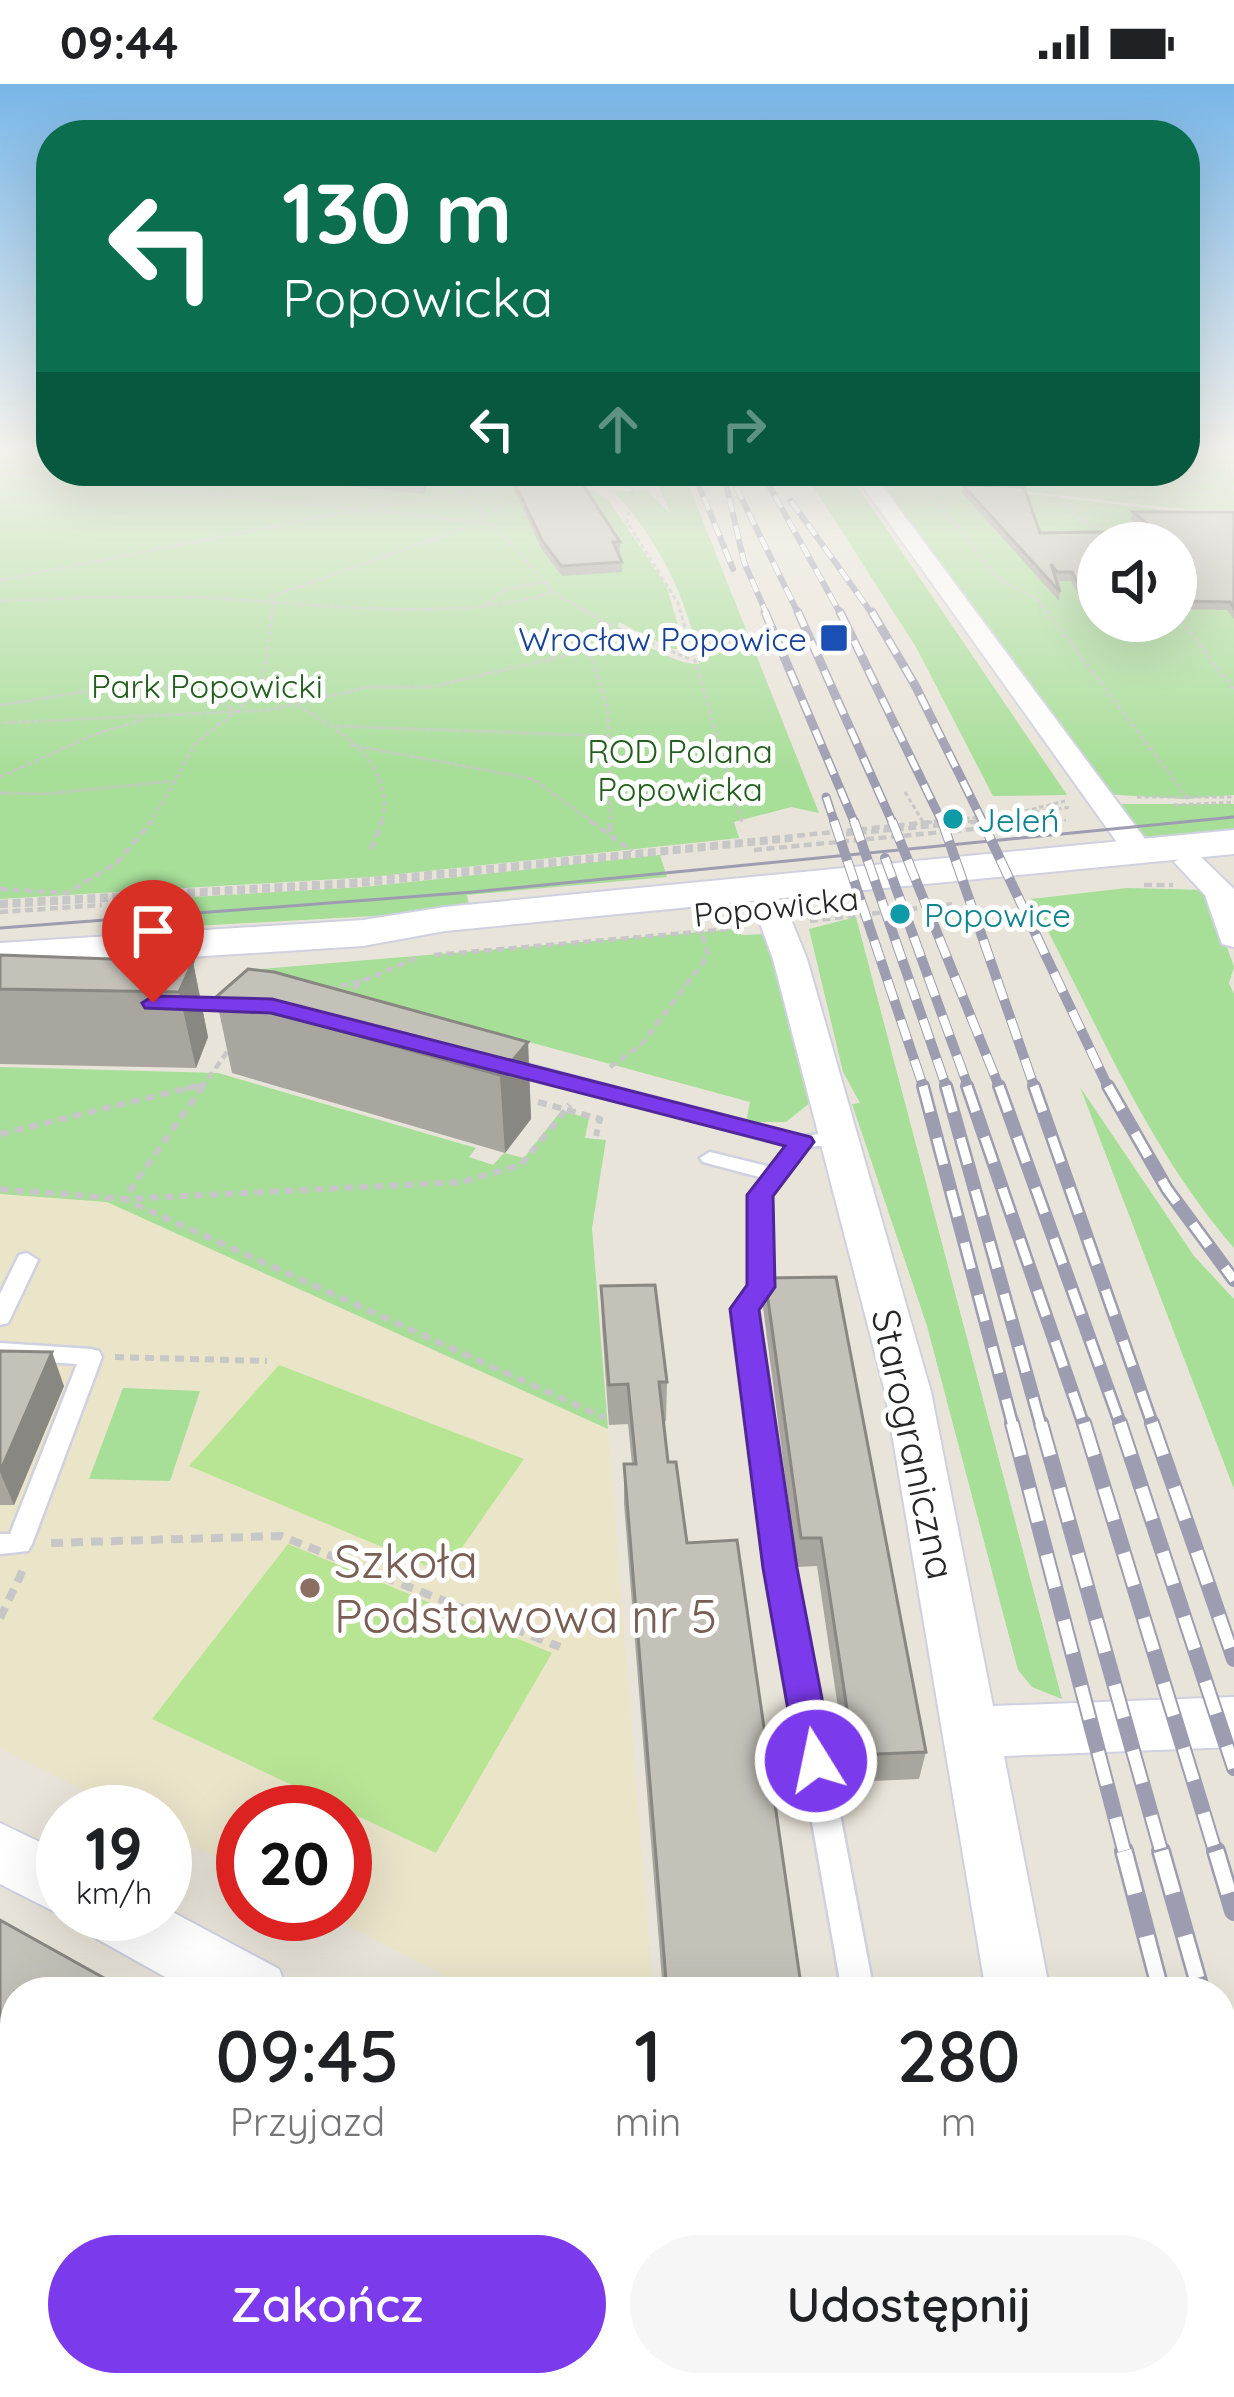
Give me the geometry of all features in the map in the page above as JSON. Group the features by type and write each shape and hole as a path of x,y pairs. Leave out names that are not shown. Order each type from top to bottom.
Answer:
{"street":[{"path":"923,557 1098,800 1137,867"},
{"name":"Popowicka","path":"0,956 363,933 445,919 1137,867 1234,842"},
{"path":"1212,866 1234,937"},
{"name":"Popowicka","path":"363,933 452,939 775,916 1212,866"},
{"name":"Starograniczna","path":"775,916 820,1140 908,1392 1015,1977"},
{"path":"972,1732 1234,1722"},
{"path":"0,1852 36,1871"},
{"path":"162,1941 228,1977"}],"lane":[{"path":"164,1003 272,1006 322,1018"},
{"path":"476,1057 820,1140"},
{"path":"820,1140 772,1174 760,1195 761,1287 744,1309 780,1568 855,1977"},
{"path":"710,1158 772,1174"},
{"path":"0,1317 26,1260"},
{"path":"0,1352 91,1357 17,1544"}],"path":[{"path":"0,580 118,557"},
{"path":"271,599 383,557"},
{"path":"524,557 552,591 609,625 692,660"},
{"path":"649,557 678,603 742,822"},
{"path":"980,557 997,578 1038,600 1190,801"},
{"path":"486,604 508,588 548,582"},
{"path":"0,601 271,599 486,604 536,601 552,591"},
{"path":"0,907 68,895 117,863 136,844 196,743 261,692 271,599"},
{"path":"0,722 237,712 297,706 369,687 431,687 548,662 588,646 609,625"},
{"path":"1197,642 1234,690"},
{"path":"588,646 598,662 608,736 610,832"},
{"path":"0,705 105,689 148,690 215,696 237,712"},
{"path":"297,706 336,726 386,790 371,850"},
{"path":"0,777 93,735 165,714"},
{"path":"336,726 608,736"},
{"path":"351,745 533,779 632,851"},
{"path":"0,794 56,794 126,781 174,781"},
{"path":"905,792 923,823"},
{"path":"0,889 102,903 1030,812 1098,800 1234,800"},
{"path":"0,907 372,884 1024,817 1098,800 1234,800"},
{"path":"904,814 914,823"},
{"path":"754,850 1066,820"},
{"path":"1137,867 1212,866"},
{"path":"664,933 775,916 970,902"},
{"path":"0,1189 124,1199 462,1182 521,1165 586,1084 641,1045 694,976 708,956 701,929"},
{"path":"124,1199 246,1025 272,1006 362,981 420,957"},
{"path":"322,1018 362,981"},
{"path":"0,1135 205,1084"},
{"path":"522,1097 600,1119 596,1136"},
{"path":"124,1199 147,1214 604,1418"},
{"path":"91,1357 267,1360"},
{"path":"0,1618 17,1544 281,1536 560,1648"}],"shaded area":[{"name":"Szkoła Podstawowa nr 5","path":"0,1194 107,1201 608,1429 652,1977 448,1977 372,1938 372,1785 216,1785 216,1858 192,1846 192,1785 73,1785 0,1748"}],"green space":[{"name":"Park Popowicki","path":"0,557 647,557 666,585 685,649 672,649 619,622 615,639 699,664 688,617 660,557 717,557 819,813 791,807 734,822 739,838 371,877 0,899"},
{"path":"858,557 905,557 1067,795 993,796 916,647"},
{"path":"936,557 1077,557 1077,642 1197,642 1197,557 1234,557 1234,795 1185,799 1102,794 1094,770"},
{"path":"1110,804 1234,804 1234,830 1149,837 1138,833"},
{"path":"660,855 667,877 467,895 469,905 408,914 126,930 130,905 139,900 364,887"},
{"path":"1127,888 1207,890 1234,967 1229,983 1234,994 1234,1248 1147,1123 1031,899"},
{"path":"856,917 1062,1699 1032,1687 1018,1670 927,1326 852,1104 860,1103 843,1072 809,929"},
{"path":"736,929 742,935 768,934 811,1102 786,1122 746,1122 750,1102 261,969"},
{"path":"0,1067 218,1073 476,1148 469,1157 493,1165 504,1153 524,1158 561,1111 589,1118 585,1138 606,1140 592,1228 608,1429 107,1202 0,1194"},
{"path":"1080,1087 1194,1256 1234,1299 1234,1489"},
{"path":"279,1365 524,1459 444,1573 189,1466"},
{"path":"123,1388 200,1391 170,1481 89,1479"},
{"path":"288,1544 552,1653 436,1853 372,1823 372,1785 292,1785 152,1719"}],"building":[{"path":"554,557 620,557 622,562 561,566"},
{"path":"1028,557 1077,557 1077,581 1072,572 1057,572 1051,564 1060,592"},
{"path":"1197,557 1234,557 1234,608 1230,602 1197,601"},
{"path":"0,955 193,962 179,992 0,989"},
{"path":"248,969 274,972 528,1042 500,1075 216,997"},
{"path":"836,1277 926,1752 854,1755 821,1538 801,1538 765,1278"},
{"path":"655,1285 667,1382 659,1382 668,1462 676,1462 687,1543 737,1540 800,1977 666,1977 624,1464 636,1464 628,1384 609,1385 601,1286"},
{"path":"0,1351 52,1352 0,1472"},
{"path":"0,1920 36,1941 102,1977 0,1977"}],"tram line":[{"path":"0,928 473,892 1234,817"}],"railway":[{"path":"728,557 733,569"},
{"path":"743,557 767,615"},
{"path":"770,557 799,615"},
{"path":"809,557 841,615"},
{"path":"831,557 873,615"},
{"path":"765,612 855,824"},
{"path":"798,612 893,824"},
{"path":"840,612 943,824"},
{"path":"872,612 916,687 984,824"},
{"path":"826,797 834,821"},
{"path":"834,821 923,1086"},
{"path":"854,821 946,1087"},
{"path":"892,821 1000,1089"},
{"path":"942,821 1035,1089"},
{"path":"982,821 1109,1089"},
{"path":"885,858 969,1089"},
{"path":"923,1086 1013,1426"},
{"path":"967,1086 1084,1426"},
{"path":"999,1086 1121,1426"},
{"path":"1034,1086 1153,1426"},
{"path":"1108,1086 1167,1189 1234,1280"},
{"path":"946,1087 1041,1426"},
{"path":"1012,1423 1125,1854"},
{"path":"1041,1423 1162,1854"},
{"path":"1084,1423 1216,1854"},
{"path":"1152,1423 1234,1659"},
{"path":"1121,1426 1234,1768"},
{"path":"1124,1851 1157,1977"},
{"path":"1161,1851 1197,1977"},
{"path":"1216,1851 1234,1911"}],"place":[{"name":"Wrocław Popowice","path":"834,638"},
{"name":"Jeleń","path":"953,819"},
{"name":"Popowice","path":"900,914"},
{"name":"Szkoła Podstawowa nr 5","path":"310,1588"}],"route":[{"path":"153,1003 272,1006 802,1142 772,1174 760,1195 761,1287 744,1309 780,1568 816,1761"}],"park label":[{"name":"ROD Polana Popowicka","path":"680,769"}]}
